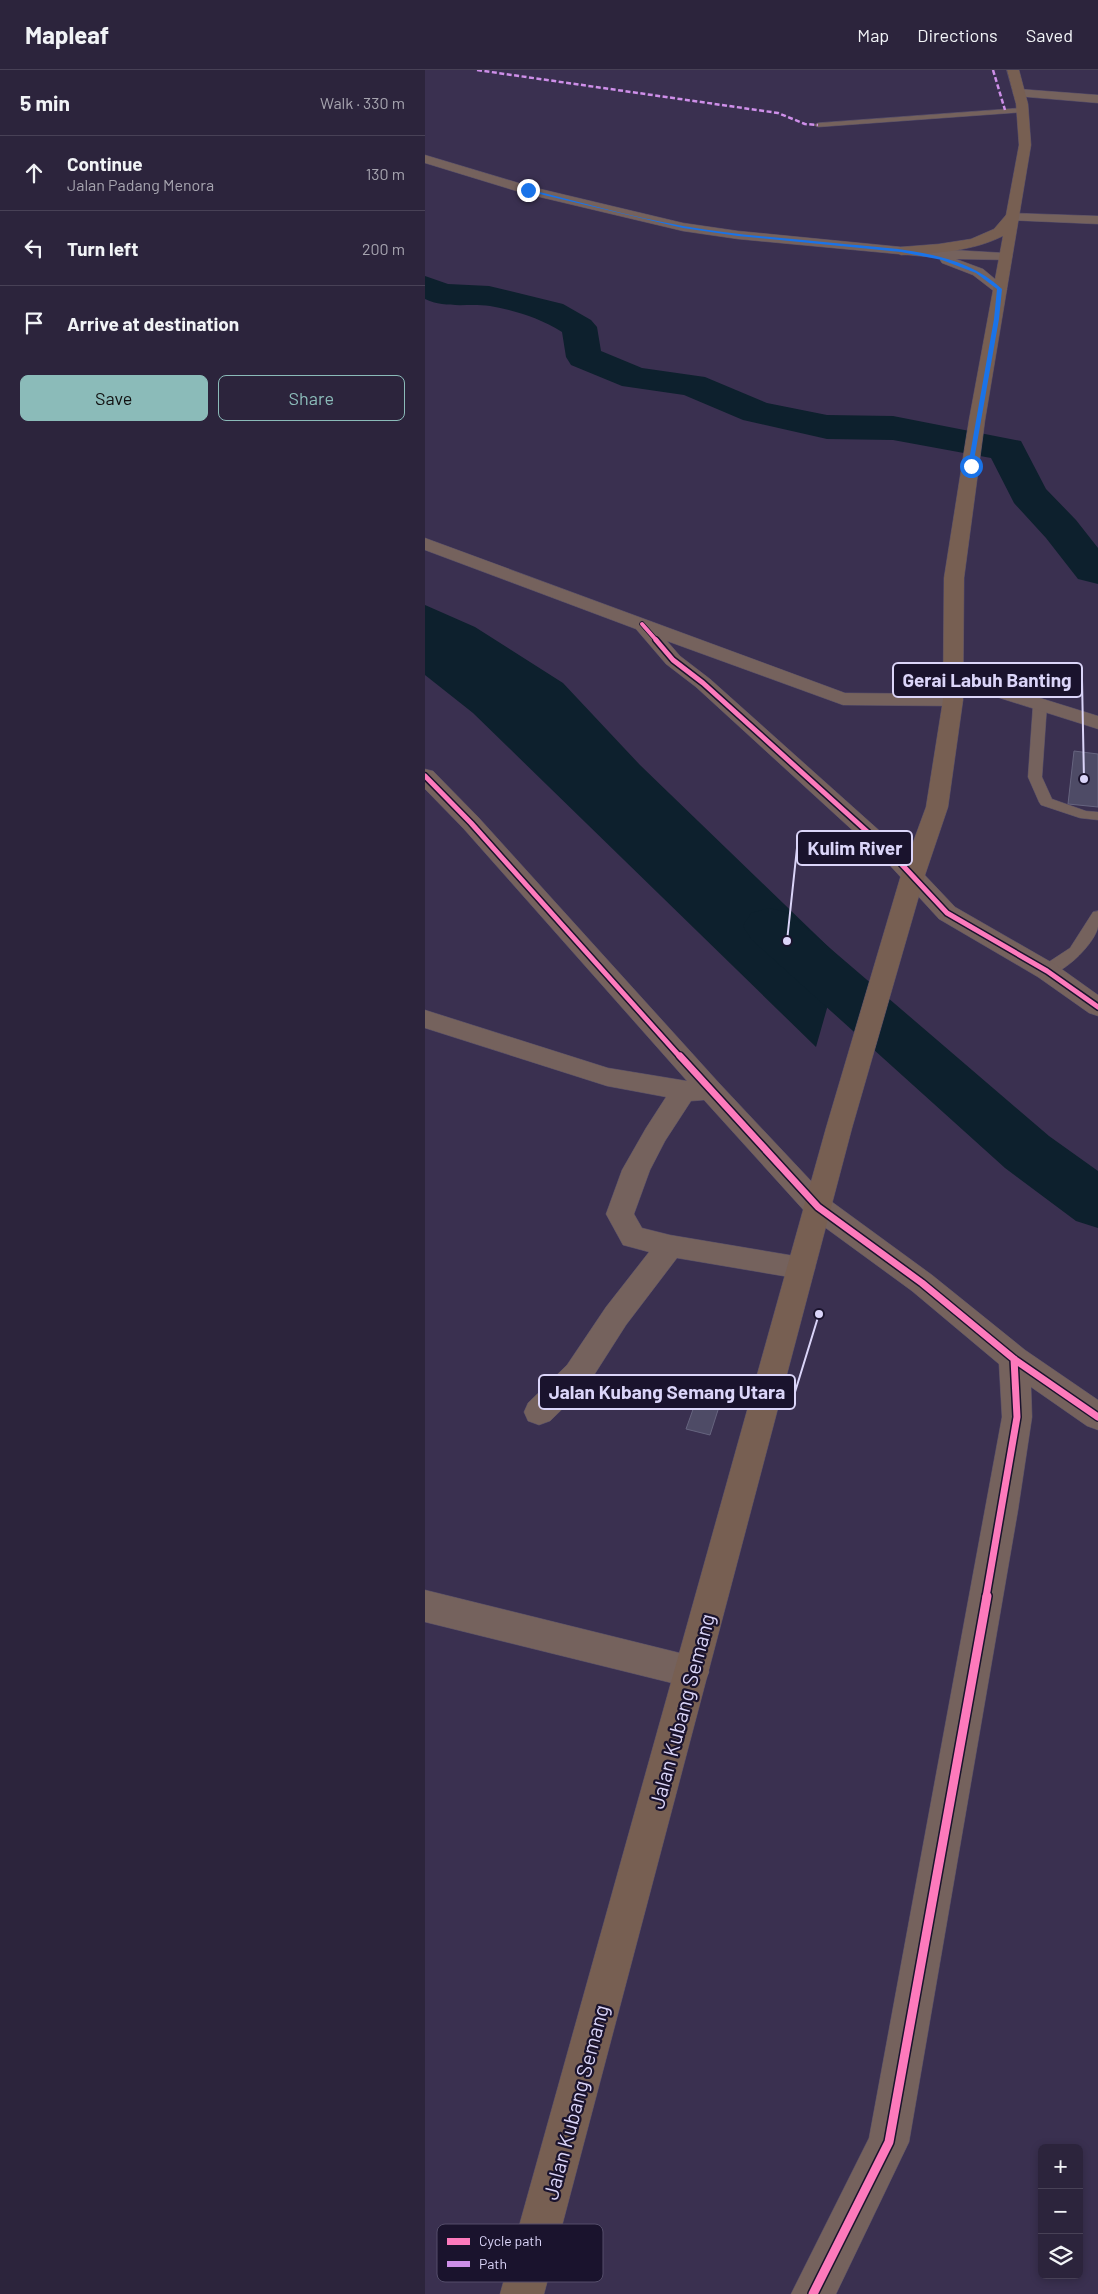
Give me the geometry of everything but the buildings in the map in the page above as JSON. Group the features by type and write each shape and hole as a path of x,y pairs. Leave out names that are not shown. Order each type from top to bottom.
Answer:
{"main road":[{"name":"Jalan Kubang Semang","path":"541,2224 839,1128 913,875 937,807 953,700 954,578 977,420 997,319 1005,257 1025,145 1022,110 1013,70"},
{"path":"901,251 941,249 975,242 1001,231 1012,217"}],"street":[{"path":"1019,93 1098,99"},
{"path":"425,159 528,190 683,227 738,235 901,251 1005,257"},
{"path":"1012,217 1098,220"},
{"path":"901,251 943,259 978,272 1000,289"},
{"path":"425,544 843,698 953,700"},
{"path":"642,624 673,660 703,683 913,875 947,913 1047,971 1098,1007"},
{"path":"953,677 1098,722"},
{"path":"425,776 471,823 697,1091 818,1207 922,1283 1014,1359 1098,1417"},
{"path":"425,1019 607,1077 697,1091"},
{"path":"697,1091 655,1135 636,1170 620,1214 633,1237 670,1246 801,1268"},
{"path":"539,1412 578,1374 616,1316 670,1246"},
{"path":"813,2294 889,2142 1017,1417 1014,1359"},
{"path":"425,1606 692,1672"}],"lane":[{"path":"818,124 1022,110"},
{"path":"1040,705 1035,777 1046,802 1085,815 1098,816"},
{"path":"1047,971 1075,952 1098,916"}],"water":[{"path":"425,605 475,627 563,683 640,765 841,959 816,1047 473,713 425,675"}],"waterway":[{"path":"425,286 441,294 489,296 551,311 579,327 584,357 635,378 692,385 756,412 827,427 893,428 1007,449 1028,494 1061,529 1093,570 1098,571"},
{"path":"770,926 1027,1152 1098,1204"}],"marked path":[{"path":"477,70 778,113 805,124 818,125"},
{"path":"993,70 1005,110"}],"cycle path":[{"path":"642,624 673,660 703,683 893,855 947,913 1047,971 1098,1007"},
{"path":"425,776 471,823 710,1090 818,1207 922,1283 1014,1359 1098,1417"},
{"path":"813,2294 889,2142 1017,1417 1014,1359"}],"place":[{"name":"Gerai Labuh Banting","path":"1084,779"},
{"name":"Kulim River","path":"787,941"},
{"name":"Jalan Kubang Semang Utara","path":"819,1314"}],"route":[{"path":"528,190 591,207 683,227 738,235 901,251 943,259 978,272 1000,289 997,319 977,420 971,466"}]}
